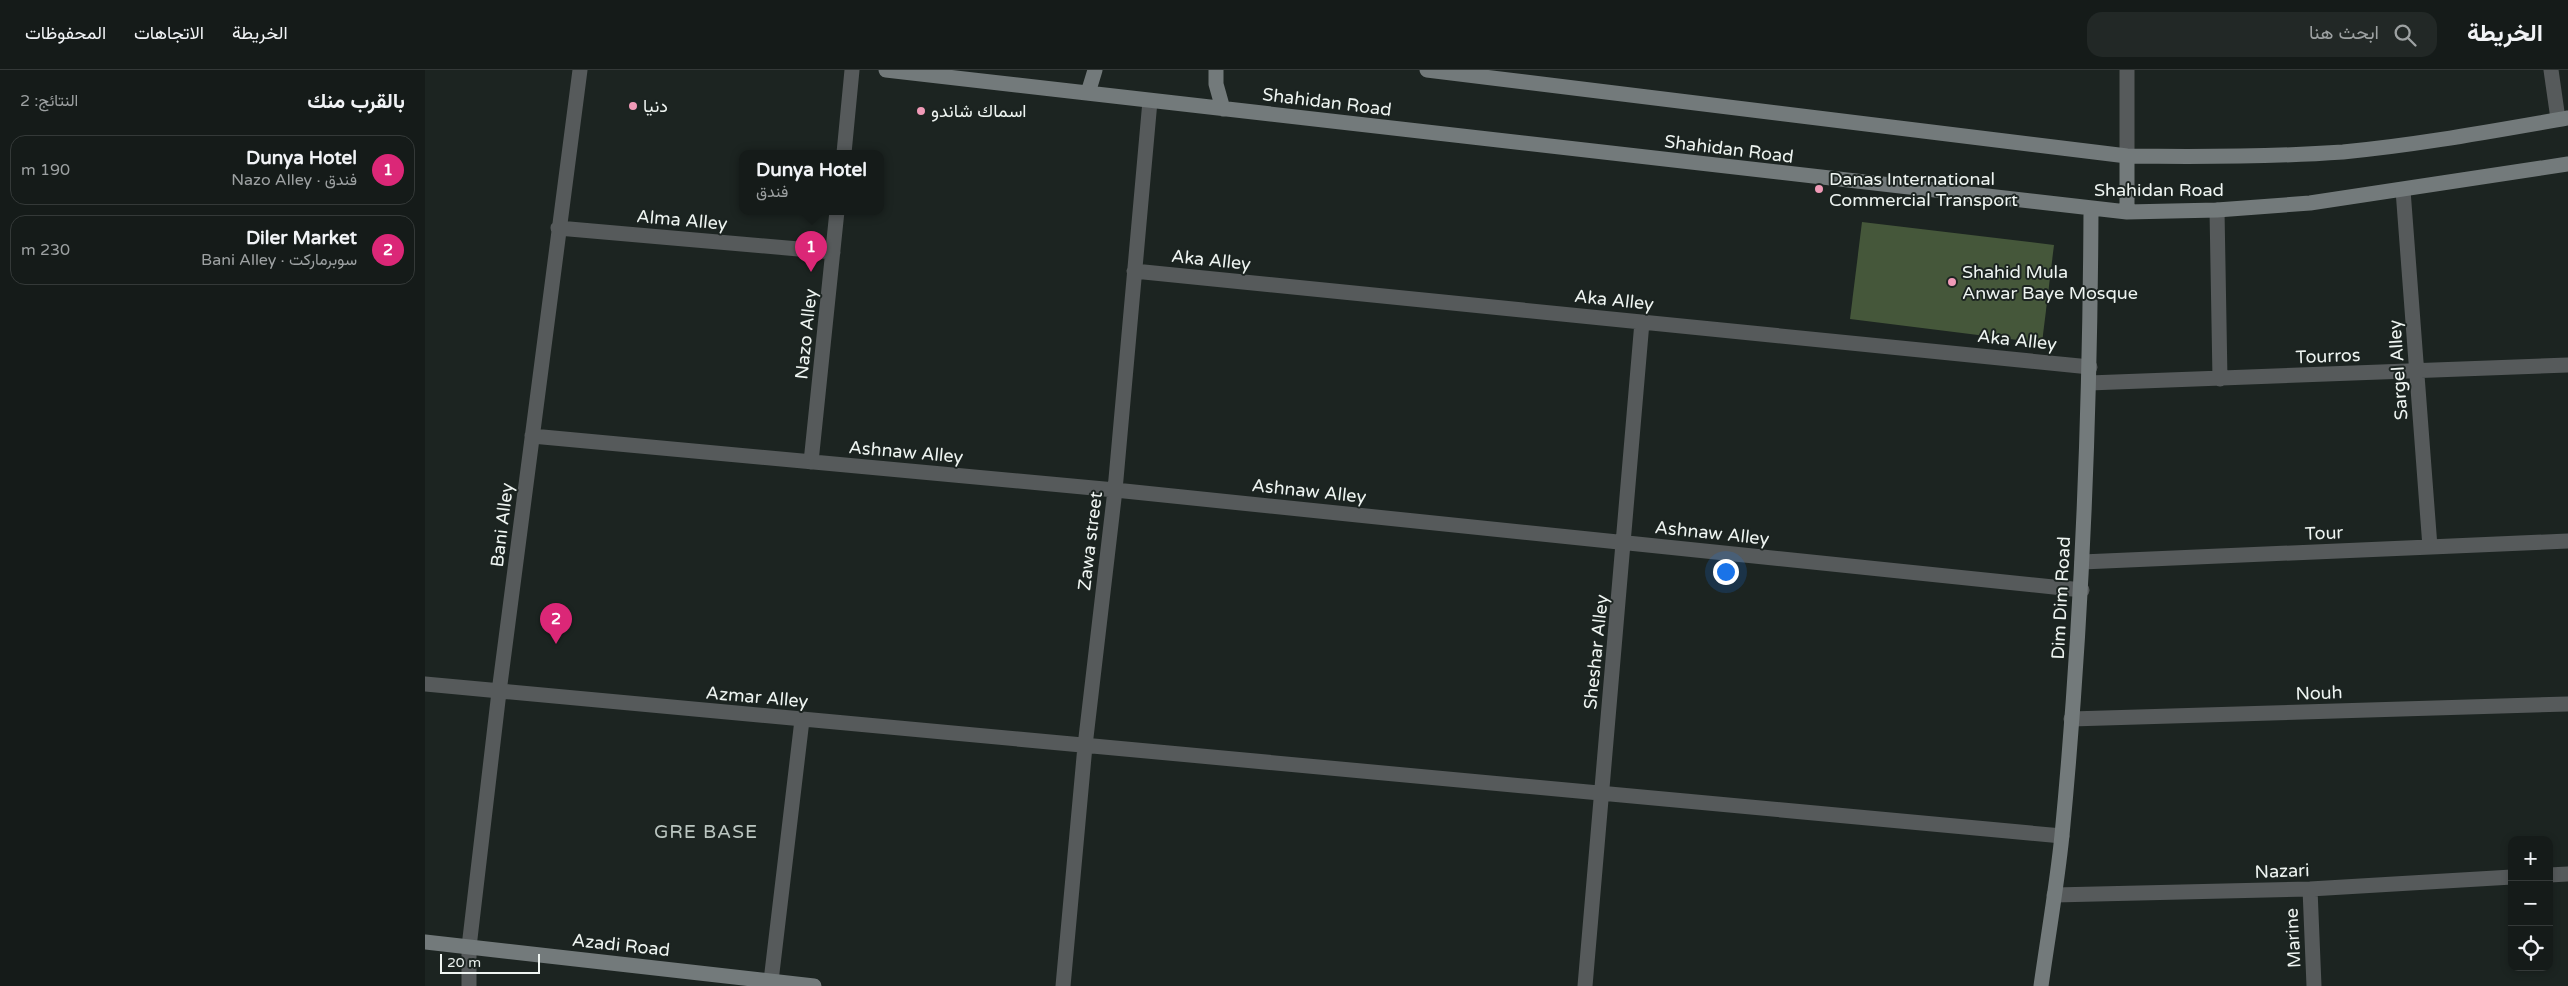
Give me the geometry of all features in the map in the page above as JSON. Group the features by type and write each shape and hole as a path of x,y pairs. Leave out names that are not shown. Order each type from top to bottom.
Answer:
{"main road":[{"name":"Shahidan Road","path":"886,70 2091,210 2127,212 2217,210 2319,202 2568,164"},
{"path":"1088,93 1095,70"},
{"path":"1217,70 1215,84 1223,109"},
{"name":"Shahidan Road","path":"1427,70 2127,156 2235,157 2343,152 2451,138 2563,119"},
{"path":"2127,156 2127,212"},
{"name":"Dim Dim Road","path":"2041,986 2062,836 2082,590 2090,366 2091,210"},
{"name":"Azadi Road","path":"425,942 814,986"}],"street":[{"name":"Bani Alley","path":"469,986 469,947 499,692 580,70"},
{"path":"843,150 852,70"},
{"path":"2127,70 2127,156"},
{"path":"2551,70 2563,119"},
{"name":"Zawa street","path":"1063,986 1085,746 1115,490 1150,100"},
{"name":"Sargel Alley","path":"2403,190 2430,547"},
{"path":"2217,210 2220,379"},
{"name":"Nazo Alley","path":"811,462 837,215"},
{"name":"Alma Alley","path":"558,228 833,252"},
{"name":"Aka Alley","path":"1134,271 2090,366"},
{"name":"Sheshar Alley","path":"1585,986 1600,795 1625,543 1642,322"},
{"name":"Tourros","path":"2089,383 2568,365"},
{"name":"Ashnaw Alley","path":"532,436 1115,490 2082,590"},
{"name":"Tour","path":"2083,562 2568,541"},
{"name":"Azmar Alley","path":"425,684 1600,795 2062,836"},
{"name":"Nouh","path":"2071,719 2568,704"},
{"path":"771,981 802,720"},
{"path":"2553,875 2568,874"},
{"name":"Nazari","path":"2053,895 2310,889 2508,877"},
{"name":"Marine","path":"2310,889 2314,986"}],"building":[{"name":"Shahid Mula Anwar Baye Mosque","path":"1862,222 2054,245 2042,343 1850,319"}],"place":[{"name":"دنيا","path":"633,106"},
{"name":"اسماك شاندو","path":"921,111"},
{"name":"Danas International Commercial Transport","path":"1819,189"},
{"name":"Dunya Hotel","path":"811,272"},
{"name":"Shahid Mula Anwar Baye Mosque","path":"1952,282"},
{"name":"Diler Market","path":"556,644"}],"district":[{"name":"GRE BASE","path":"706,832"}]}
